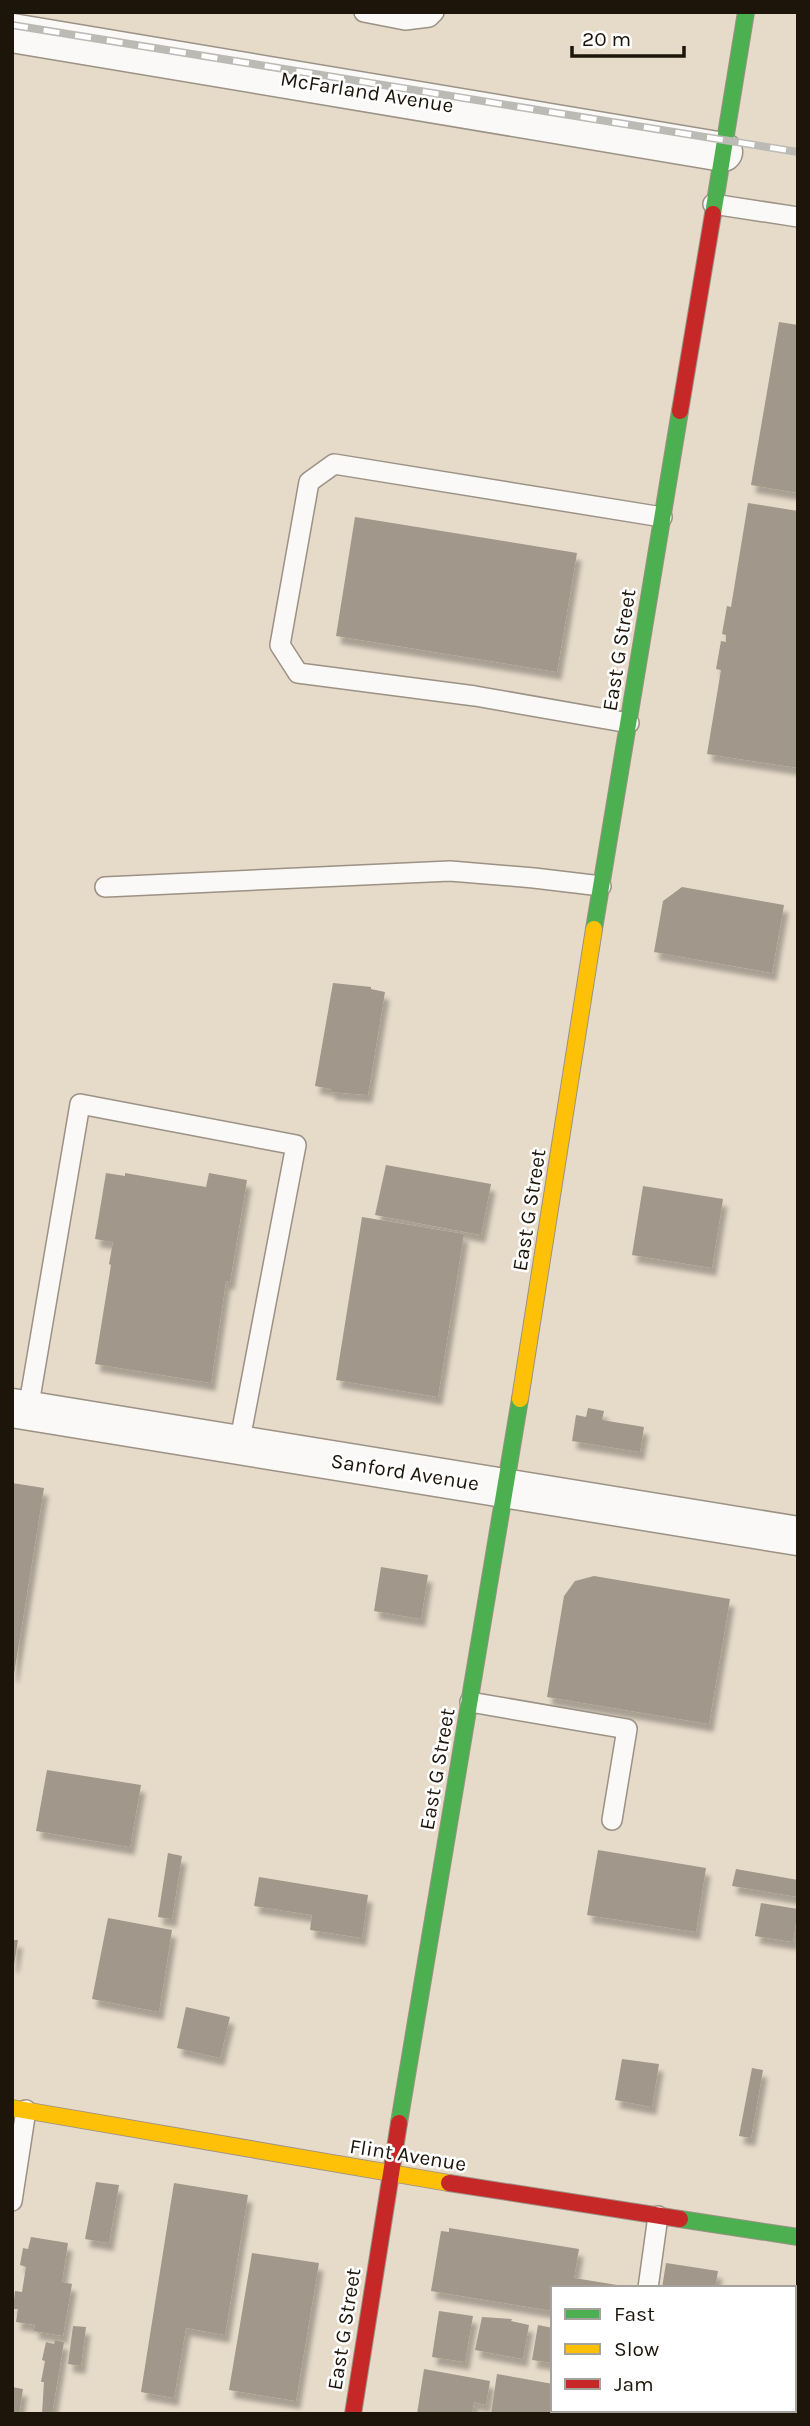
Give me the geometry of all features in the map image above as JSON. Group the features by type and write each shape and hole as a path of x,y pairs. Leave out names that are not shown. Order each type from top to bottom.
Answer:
{"street":[{"name":"East G Street","path":"353,2414 390,2174 506,1488 601,886 746,12"},
{"name":"McFarland Avenue","path":"12,33 723,152"},
{"name":"Sanford Avenue","path":"20,1409 798,1536"},
{"name":"Flint Avenue","path":"19,2109 390,2174 798,2237"}],"lane":[{"path":"365,12 405,20 429,17 434,12"},
{"path":"713,204 798,217"},
{"path":"629,723 475,696 298,673 280,645 309,482 334,464 662,517"},
{"path":"105,887 450,871 601,886"},
{"path":"20,1409 80,1104 296,1145 239,1445"},
{"path":"470,1702 627,1729 612,1820"},
{"path":"12,2202 19,2109"},
{"path":"648,2286 658,2216"}],"building":[{"path":"779,322 798,325 798,493 751,485"},
{"path":"748,503 798,511 798,768 707,754 721,670 716,669 721,641 726,642 726,635 722,634 727,606 731,607"},
{"path":"355,517 577,553 557,672 336,636"},
{"path":"682,887 784,905 772,973 654,952 663,901"},
{"path":"333,983 371,987 385,992 368,1095 330,1092 331,1089 315,1086"},
{"path":"386,1165 491,1184 481,1235 375,1215"},
{"path":"106,1173 125,1176 125,1173 206,1187 209,1173 247,1180 230,1282 226,1281 211,1383 95,1364 113,1242 95,1239"},
{"path":"643,1186 723,1199 712,1268 632,1255"},
{"path":"362,1217 464,1234 438,1397 336,1380"},
{"path":"588,1408 604,1411 602,1420 644,1427 640,1452 572,1441 576,1415 586,1417"},
{"path":"12,1483 44,1488 14,1674 12,1674"},
{"path":"381,1567 428,1575 421,1619 374,1611"},
{"path":"594,1576 730,1599 709,1724 547,1697 564,1596 575,1581"},
{"path":"47,1770 141,1785 130,1847 36,1831"},
{"path":"598,1850 706,1868 696,1932 587,1915"},
{"path":"168,1853 182,1856 172,1919 158,1917"},
{"path":"736,1869 798,1880 798,1897 732,1886"},
{"path":"259,1877 368,1895 362,1938 310,1930 312,1915 254,1906"},
{"path":"761,1903 798,1909 793,1942 755,1936"},
{"path":"108,1918 172,1930 159,2012 92,1999"},
{"path":"12,1940 18,1940 14,1965 12,1965"},
{"path":"186,2007 230,2017 220,2058 177,2048"},
{"path":"622,2059 659,2064 652,2107 615,2100"},
{"path":"752,2068 763,2070 751,2138 739,2136"},
{"path":"96,2182 119,2185 109,2243 85,2239"},
{"path":"174,2183 248,2195 225,2335 186,2328 174,2398 141,2392"},
{"path":"449,2228 579,2249 574,2278 617,2286 551,2286 551,2311 431,2291 441,2231 449,2232"},
{"path":"31,2237 68,2243 62,2282 72,2284 63,2336 34,2331 35,2325 16,2322 18,2309 13,2309 15,2291 22,2292 26,2267 20,2265 23,2248 28,2249"},
{"path":"252,2253 319,2263 296,2401 229,2390"},
{"path":"666,2263 718,2271 715,2286 662,2286"},
{"path":"439,2311 473,2316 465,2362 432,2357"},
{"path":"482,2317 512,2319 511,2321 529,2325 523,2359 475,2350"},
{"path":"538,2325 551,2328 551,2363 532,2360"},
{"path":"73,2326 86,2327 81,2366 68,2364"},
{"path":"55,2340 64,2342 52,2414 42,2414 44,2382 41,2382 45,2361 42,2360 46,2342 54,2344"},
{"path":"424,2369 490,2381 486,2405 474,2402 472,2414 417,2414"},
{"path":"497,2374 551,2384 551,2412 561,2412 561,2414 491,2414"},
{"path":"12,2387 23,2389 19,2414 12,2414"},
{"path":"642,2412 694,2412 694,2414"}],"railway":[{"path":"12,25 798,152"}],"traffic: fast":[{"path":"713,214 746,12"},
{"path":"594,929 680,411"},
{"path":"399,2123 520,1399"},
{"path":"680,2219 798,2237"}],"traffic: slow":[{"path":"520,1399 594,929"},
{"path":"12,2108 449,2183"}],"traffic: jam":[{"path":"680,411 713,214"},
{"path":"353,2414 399,2123"},
{"path":"449,2183 680,2219"}]}
